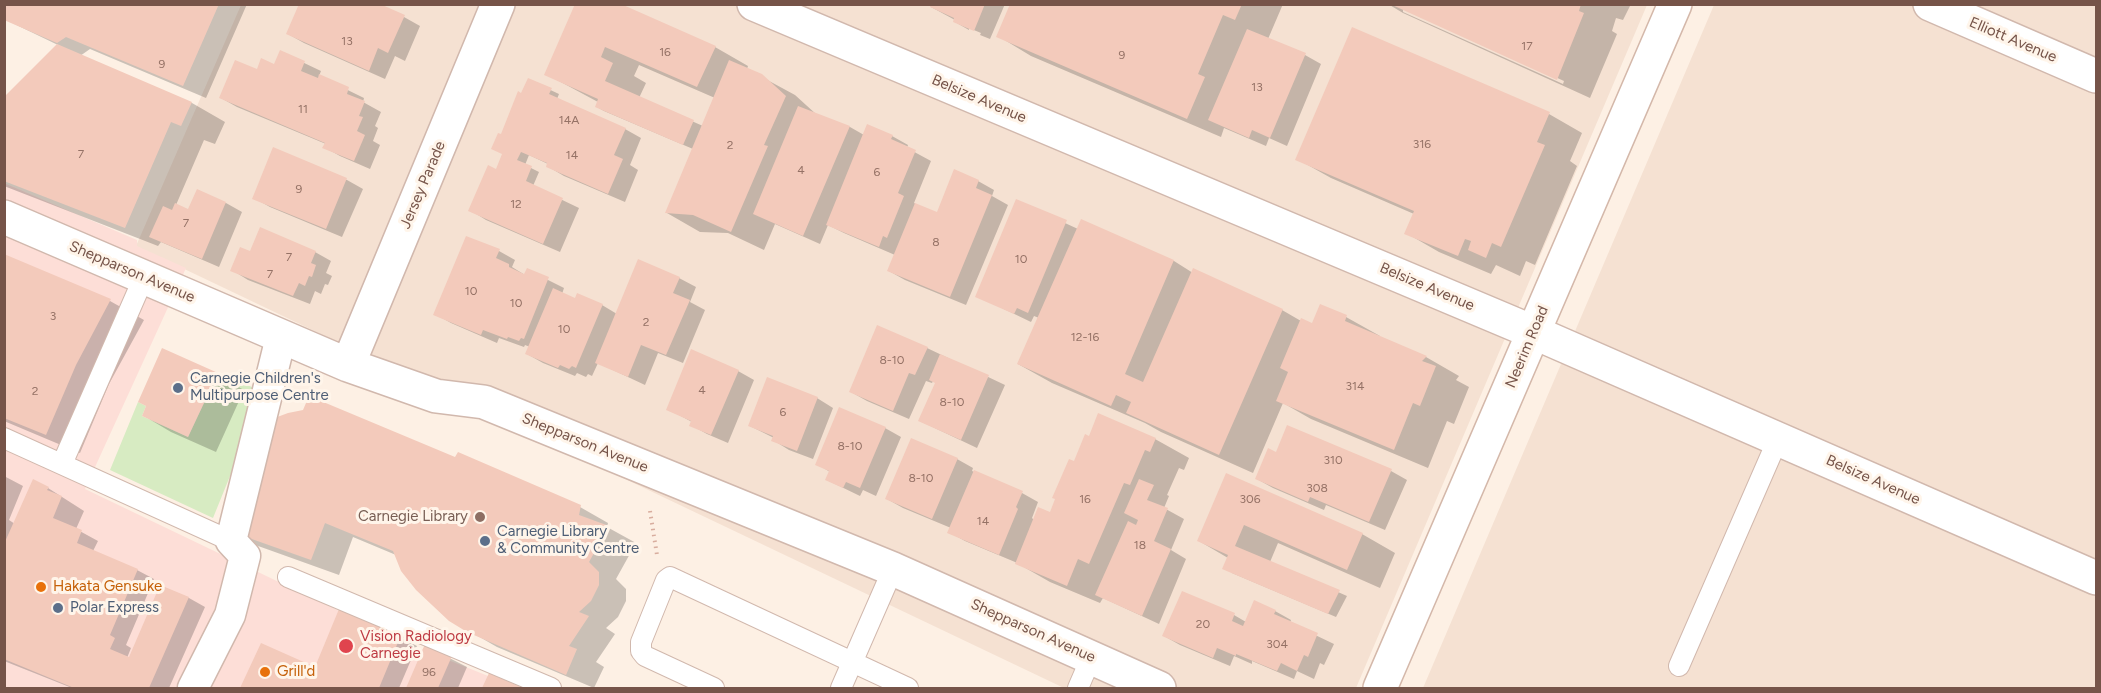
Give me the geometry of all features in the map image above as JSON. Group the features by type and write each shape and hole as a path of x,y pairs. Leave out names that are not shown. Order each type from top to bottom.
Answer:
{"street":[{"name":"Jersey Parade","path":"348,365 498,4"},
{"name":"Belsize Avenue","path":"754,4 1533,332 2097,578"},
{"name":"Neerim Road","path":"1380,688 1675,4"},
{"name":"Elliott Avenue","path":"1930,4 2097,76"},
{"name":"Shepparson Avenue","path":"4,217 348,365 436,396 484,402 893,569 1159,688"},
{"path":"193,688 233,605 245,556 231,541 281,337"}],"lane":[{"path":"62,464 144,277"},
{"path":"4,438 231,541"},
{"path":"1679,666 1778,439"},
{"path":"841,688 893,569"},
{"path":"288,577 551,688"},
{"path":"714,688 645,656 641,651 641,642 666,580 670,577 908,688"},
{"path":"1078,688 1091,658"}],"path":[{"path":"650,511 658,560"}],"shaded area":[{"path":"241,5 1647,5 1356,688 1064,688 136,246"},
{"path":"1714,5 2096,5 2096,688 1423,688"},
{"path":"4,183 137,240 137,246 186,268 85,489 406,643 518,688 5,688"}],"green space":[{"path":"218,373 264,392 213,518 110,470 138,402 146,406 142,416 188,437"}],"building":[{"path":"4,4 219,4 183,86 66,37 57,43 4,20"},
{"path":"299,4 380,4 405,15 388,53 378,48 369,71 286,34"},
{"path":"575,4 621,4 716,46 697,87 605,47 601,57 613,63 605,81 694,120 683,145 595,107 598,99 544,75"},
{"path":"931,4 985,4 974,31 953,22 954,18 930,7"},
{"path":"1010,4 1242,4 1235,20 1223,15 1198,74 1205,77 1187,119 996,37"},
{"path":"1390,4 1581,4 1579,11 1584,13 1557,80"},
{"path":"1352,27 1550,112 1537,142 1545,145 1501,247 1492,243 1486,258 1468,250 1471,241 1465,239 1458,256 1404,234 1414,211 1295,160"},
{"path":"1247,29 1306,53 1270,138 1252,130 1249,138 1208,120"},
{"path":"57,44 192,102 181,126 171,122 125,228 4,181 4,97"},
{"path":"280,50 305,61 301,71 318,78 319,74 349,87 347,94 365,101 359,116 363,117 357,131 365,135 354,161 322,148 325,143 219,98 235,60 257,69 261,58 274,64"},
{"path":"729,60 762,74 786,96 764,145 768,146 731,232 693,215 665,213"},
{"path":"528,78 552,88 549,94 626,128 614,155 623,159 608,194 546,167 547,163 521,152 517,160 532,166 526,181 563,198 543,244 468,211 488,165 496,169 502,154 491,149 498,133 501,134 518,91 521,93"},
{"path":"798,106 850,126 803,236 753,214"},
{"path":"867,124 893,135 891,139 916,150 898,193 904,196 887,238 883,236 879,247 826,225"},
{"path":"273,147 347,178 326,229 252,199"},
{"path":"954,169 979,180 976,188 992,195 950,297 887,271 915,203 937,212"},
{"path":"197,189 226,202 202,259 149,237 163,206 172,210 175,203 188,209"},
{"path":"1016,199 1067,220 1028,313 1017,308 1014,314 975,297"},
{"path":"1081,219 1174,260 1125,374 1143,382 1193,268 1283,309 1219,455 1126,413 1131,402 1116,395 1111,406 1017,364"},
{"path":"260,227 316,251 311,263 316,265 312,277 309,276 305,286 299,283 293,296 230,271 240,247 250,251"},
{"path":"466,236 500,249 496,258 509,264 509,267 524,274 527,268 549,277 524,339 521,338 519,341 508,337 507,339 483,330 481,335 433,315"},
{"path":"4,254 111,299 76,365 46,435 4,418"},
{"path":"638,259 680,277 673,293 690,300 666,355 641,345 628,377 595,363"},
{"path":"553,288 575,298 577,293 603,304 576,368 572,366 569,369 560,365 558,368 525,354"},
{"path":"1320,304 1347,315 1345,321 1427,356 1422,361 1436,366 1420,406 1413,403 1394,450 1276,401 1288,372 1280,368 1301,318 1312,323"},
{"path":"877,325 928,347 915,375 909,373 893,411 849,392"},
{"name":"Carnegie Children's Multipurpose Centre","path":"162,348 218,373 188,437 142,416 146,406 138,402"},
{"path":"691,349 739,370 711,435 689,426 691,421 666,410"},
{"path":"940,354 989,375 961,440 918,421 935,383 929,380"},
{"path":"767,377 818,397 797,451 771,441 773,436 748,426"},
{"name":"Carnegie Library & Community Centre","path":"309,396 455,457 458,452 581,505 579,515 609,526 589,562 599,572 599,585 591,601 579,612 589,616 569,646 577,649 566,675 467,632 449,621 416,590 401,571 393,551 325,523 311,560 218,527 256,425 303,410"},
{"path":"839,407 886,427 860,488 846,482 843,488 825,480 829,471 815,465"},
{"path":"1098,413 1156,438 1150,452 1145,450 1130,485 1124,483 1089,564 1078,559 1067,586 1015,564 1038,507 1050,512 1055,499 1052,498 1069,459 1074,461 1085,434 1089,436"},
{"path":"1287,425 1392,469 1369,522 1310,497 1308,502 1255,479 1268,448 1276,452"},
{"path":"911,438 958,458 932,519 885,499"},
{"path":"974,470 1023,491 999,555 947,533"},
{"path":"1226,473 1363,533 1347,570 1244,525 1235,546 1340,590 1328,614 1222,569 1228,555 1197,541"},
{"path":"33,479 49,487 47,490 62,496 53,518 82,530 77,543 138,569 110,635 115,638 110,649 129,657 160,585 189,597 149,688 74,688 4,659 4,544"},
{"path":"1139,479 1154,485 1147,500 1168,508 1154,541 1171,549 1142,616 1095,595 1128,521 1136,525 1138,520 1124,513"},
{"path":"1182,591 1235,613 1232,621 1243,626 1254,600 1276,610 1274,614 1318,633 1308,657 1304,655 1297,671 1281,663 1277,671 1217,648 1213,658 1162,636"},
{"path":"339,609 401,635 379,688 240,688 261,643 315,667"},
{"path":"425,644 452,656 438,688 406,688"},
{"path":"489,673 523,688 482,688"}],"place":[{"name":"Carnegie Children's Multipurpose Centre","path":"178,388"},
{"name":"Carnegie Library","path":"480,517"},
{"name":"Carnegie Library & Community Centre","path":"485,541"},
{"name":"Hakata Gensuke","path":"41,587"},
{"name":"Polar Express","path":"58,608"},
{"name":"Vision Radiology Carnegie","path":"346,646"},
{"name":"Grill'd","path":"265,672"}]}
